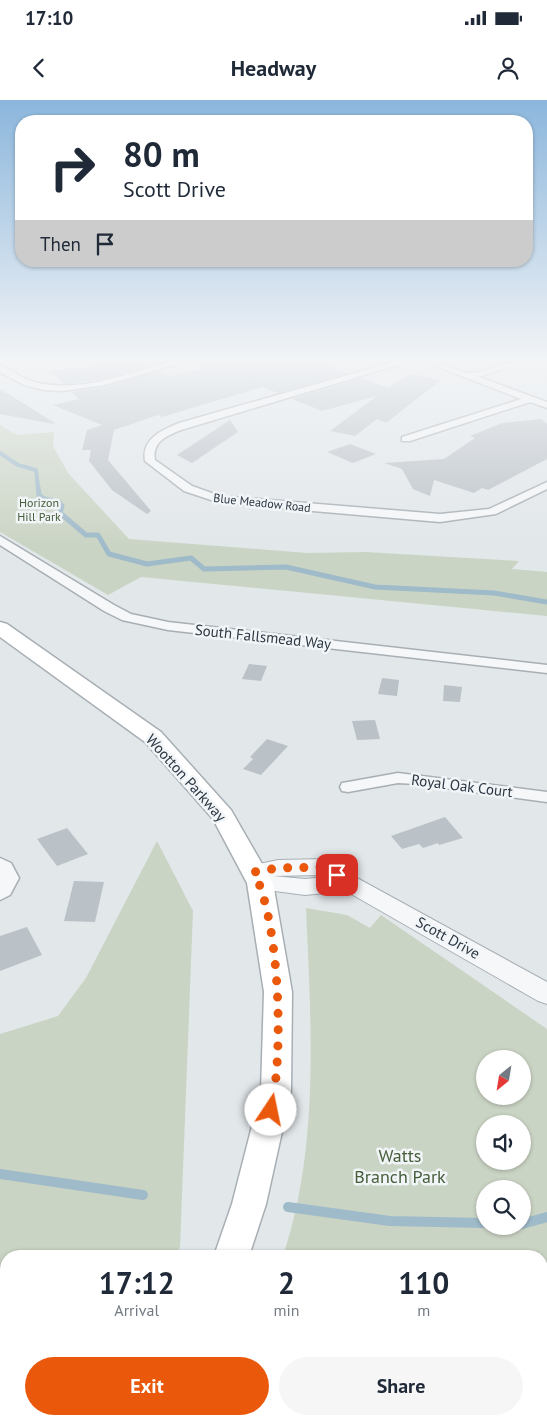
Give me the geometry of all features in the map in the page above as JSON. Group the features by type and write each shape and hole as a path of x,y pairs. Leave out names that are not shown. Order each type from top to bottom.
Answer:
{"main road":[{"name":"Wootton Parkway","path":"0,628 153,737 223,815 257,877 270,934 278,992 276,1091 248,1204 234,1250"}],"street":[{"name":"Blue Meadow Road","path":"191,423 158,436 152,444 148,455 150,461 182,487 210,498 234,502 440,518 492,512 547,485"},
{"path":"406,440 458,423"},
{"name":"South Fallsmead Way","path":"0,540 109,608 128,617 168,626 547,669"},
{"name":"Royal Oak Court","path":"348,787 398,778 547,797"},
{"path":"0,864 8,871 10,878 6,889 0,894"},
{"name":"Scott Drive","path":"257,877 305,887 348,883 547,994"}],"green space":[{"name":"Horizon Hill Park","path":"0,425 17,435 54,432 53,446 68,473 129,539 308,553 366,552 519,561 512,569 547,572 547,616 141,577 108,595 0,532"},
{"path":"157,841 193,911 179,1250 0,1250 0,1034 58,1016 86,978"},
{"name":"Watts Branch Park","path":"306,908 347,915 370,928 381,915 547,1029 547,1250 285,1250 295,1214 303,1171 308,1128 311,1040"}],"building":[{"path":"97,423 135,423 114,430 108,460 151,511 147,514 112,490 89,461 91,450 82,450 87,430 102,425"},
{"path":"226,423 232,423 238,432 192,463 177,455"},
{"path":"341,423 372,423 355,436 330,431"},
{"path":"502,423 546,423 547,459 488,490 482,488 474,493 434,480 430,496 413,489 402,469 384,463 444,459 475,438 470,436"},
{"path":"350,444 376,454 353,463 327,452"},
{"path":"249,664 267,666 261,681 242,679"},
{"path":"382,678 399,680 397,696 378,694"},
{"path":"444,685 462,687 460,702 443,701"},
{"path":"375,720 380,739 357,740 352,721"},
{"path":"267,739 288,746 261,775 243,769 253,759 250,757"},
{"path":"445,817 463,838 423,848 419,844 402,849 391,836"},
{"path":"67,828 88,854 57,866 37,839"},
{"path":"74,881 104,882 95,922 64,921"},
{"path":"27,927 42,955 0,971 0,936"}],"waterway":[{"path":"0,453 18,465 36,470 38,488"},
{"path":"38,487 39,495 44,499 59,502 62,506 60,513 86,535 98,535 109,554 147,564 191,558 204,569 286,567 375,587 494,593 547,602"},
{"path":"0,1174 143,1195"},
{"path":"288,1207 390,1221 476,1223"},
{"path":"531,1221 547,1217"}],"route":[{"path":"271,1110 276,1091 278,992 267,915 260,883 254,872 278,868 326,867 337,875"}]}
